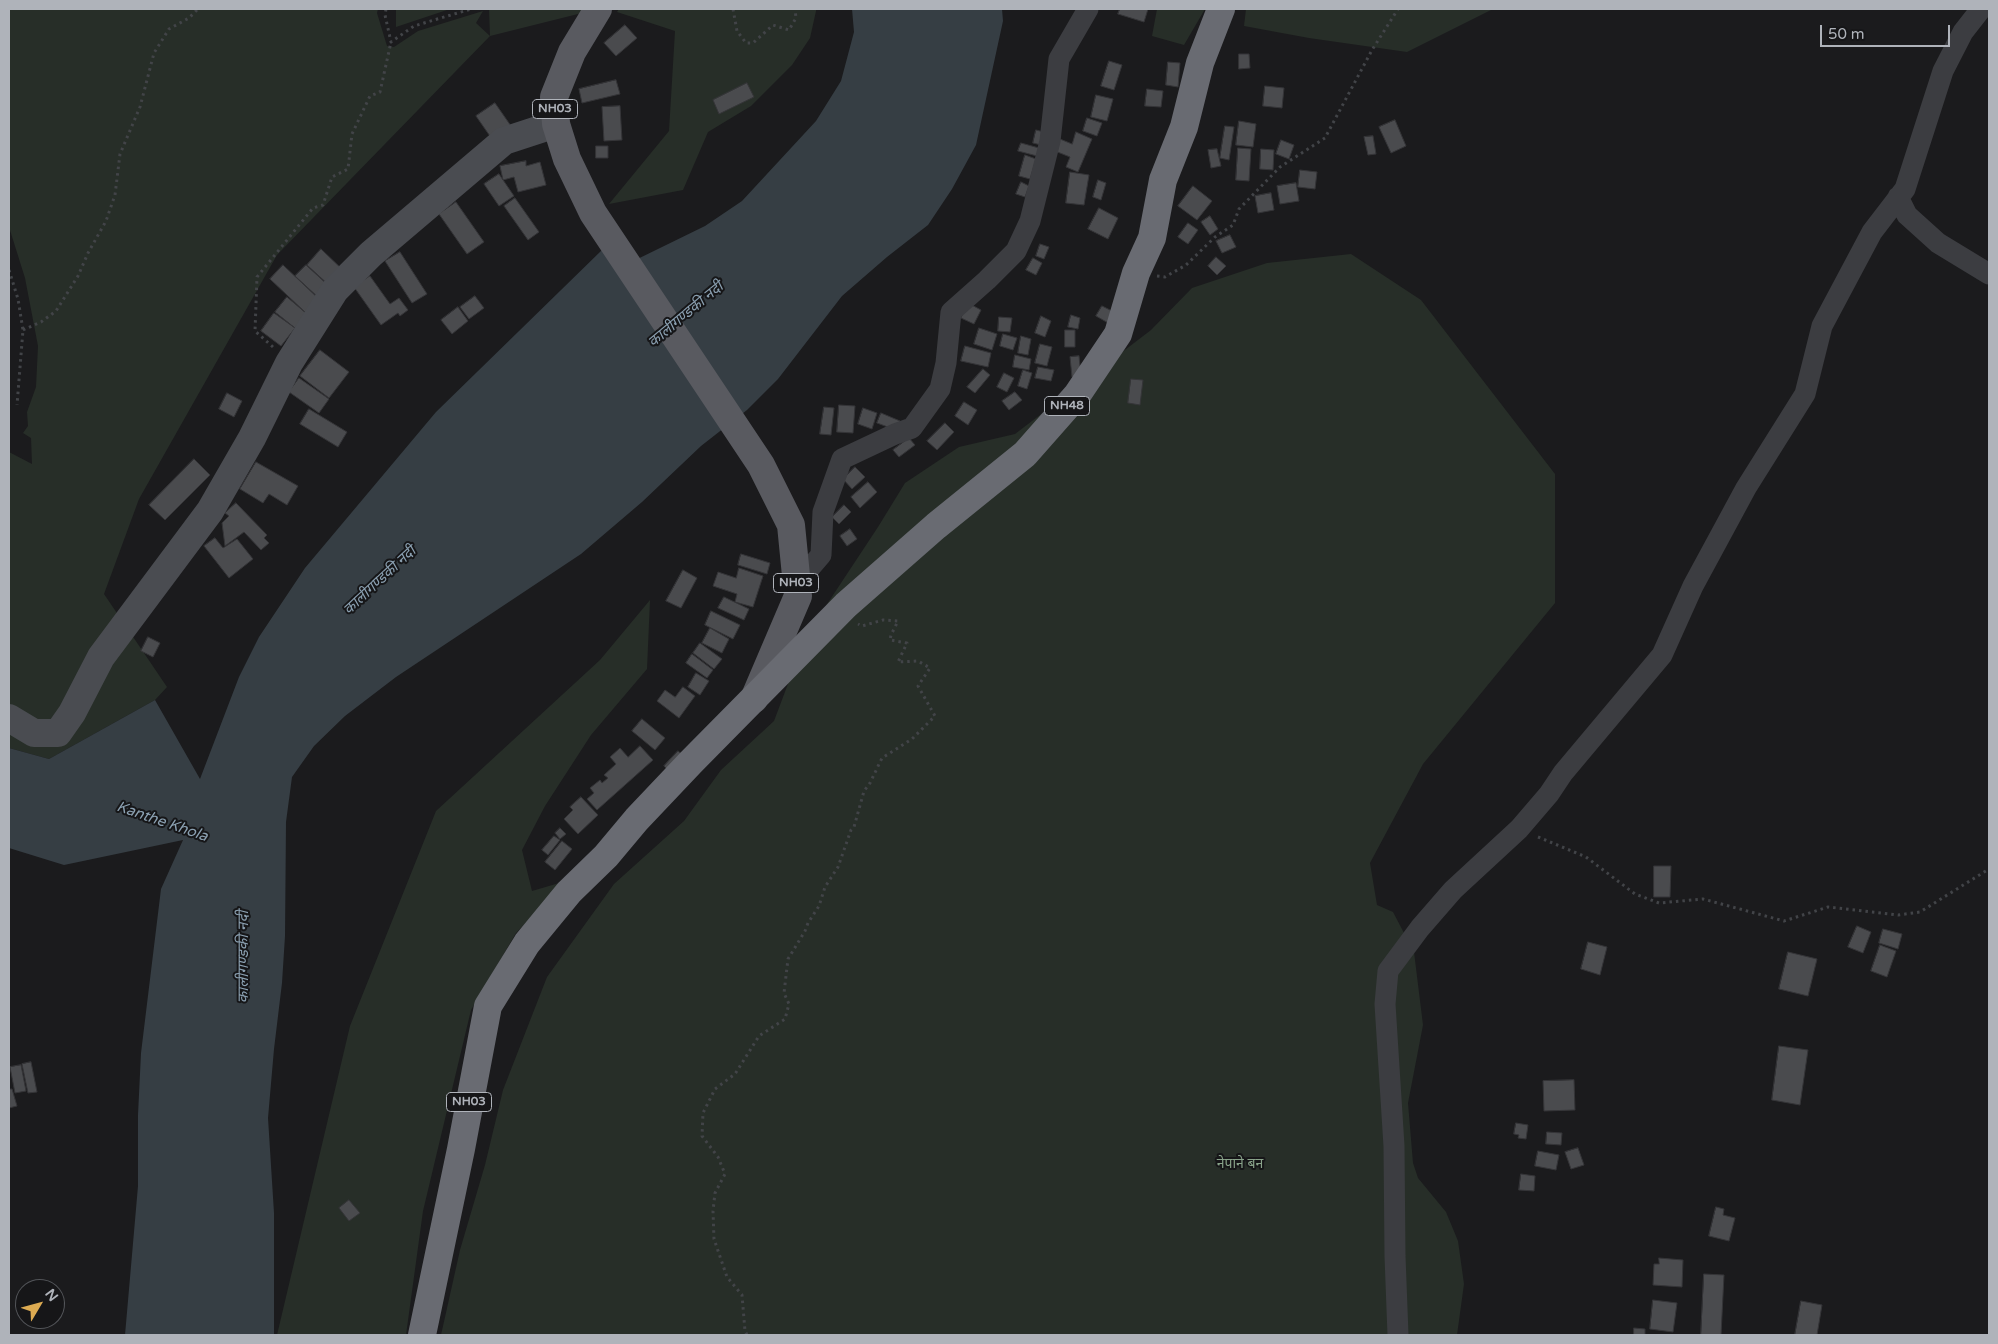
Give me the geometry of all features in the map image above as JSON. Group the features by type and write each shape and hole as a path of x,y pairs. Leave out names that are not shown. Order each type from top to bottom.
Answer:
{"highway":[{"name":"NH48","path":"753,699 846,605 936,526 1025,454 1071,402 1118,334 1136,273 1152,238 1163,180 1184,127 1200,63 1221,9"},
{"name":"NH03","path":"422,1335 461,1149 488,1006 527,943 569,892 606,856 690,762 753,699"}],"main road":[{"name":"NH03","path":"598,9 572,52 562,72 554,97 556,124 567,159 593,214 761,465 791,525 798,596 753,699"},
{"path":"9,718 34,733 58,734 72,713 101,657 210,511 252,438 288,363 335,290 371,254 504,141 556,124"}],"street":[{"path":"796,583 821,555 823,512 842,459 912,428 940,389 946,362 951,312 988,280 1016,251 1030,221 1050,141 1058,59 1088,9"},
{"path":"1398,1335 1394,1146 1386,1004 1388,971 1420,928 1453,890 1520,829 1570,765 1662,655 1693,586 1746,488 1805,394 1822,326 1872,232 1906,189 1943,70 1963,32 1981,9"},
{"path":"1898,197 1907,215 1938,243 1989,274"}],"path":[{"path":"23,330 29,329 56,311 78,276 88,253 106,222 115,195 120,154 140,107 156,48 168,29 189,18 198,9"},
{"path":"288,363 255,331 257,277 313,208 323,205 332,178 348,169 352,134 370,96 380,92 391,42 385,15 386,9"},
{"path":"391,42 414,26 471,9"},
{"path":"733,9 737,32 746,44 753,43 773,25 789,30 796,18 795,9"},
{"path":"1136,273 1164,277 1186,265 1215,237 1234,225 1239,209 1280,167 1326,138 1372,50 1398,9"},
{"path":"9,270 18,299 23,330 17,405"},
{"path":"747,1335 742,1295 727,1277 714,1239 715,1193 725,1174 718,1157 702,1136 703,1113 715,1089 735,1074 759,1036 785,1019 789,1004 784,992 788,959 808,923 815,915 825,887 838,867 850,830 854,827 864,791 882,758 912,739 935,716 918,686 930,668 918,661 898,662 907,643 890,640 898,621 883,620 862,626 853,622 846,605"},
{"path":"1520,829 1586,857 1635,894 1659,903 1703,899 1784,921 1828,907 1898,916 1912,915 1920,912 1989,868"}],"green space":[{"path":"9,9 378,9 377,13 387,46 394,47 418,31 483,11 476,23 490,36 277,255 139,499 104,594 167,687 155,700 49,759 9,748 9,452 32,464 31,438 23,433 28,426 27,412 36,387 38,346 25,278 9,227"},
{"path":"396,9 450,9 396,27"},
{"path":"489,9 583,9 582,13 490,36"},
{"path":"619,9 816,9 816,11 810,38 792,65 751,106 708,132 683,190 609,204 669,131 675,31 617,12"},
{"path":"1157,9 1205,9 1184,45 1152,36"},
{"path":"1246,9 1493,9 1407,52 1309,38 1244,26"},
{"name":"नेपाने बन","path":"1351,254 1421,300 1555,474 1555,603 1423,764 1370,863 1377,905 1393,912 1414,952 1423,1025 1408,1103 1413,1163 1418,1178 1446,1212 1458,1241 1464,1284 1457,1335 441,1335 460,1250 485,1165 503,1090 547,977 614,884 684,821 721,770 774,721 806,636 905,483 959,447 1015,434 1151,330 1192,288 1267,263"},
{"path":"650,600 647,669 591,735 545,806 522,850 532,891 566,881 516,933 471,1010 423,1211 406,1335 277,1335 350,1026 436,811 600,660"}],"water":[{"path":"852,9 1002,9 1003,21 976,145 952,189 928,225 842,296 778,379 747,410 701,446 642,502 581,554 396,677 345,716 314,746 292,777 286,822 285,936 268,1118 274,1213 274,1335 125,1335 138,1186 138,1115 141,1053 161,889 183,840 64,865 9,848 9,748 49,759 155,700 200,779 239,677 259,637 305,568 436,412 602,250 615,270 705,226 742,201 816,121 841,81 854,32"}],"building":[{"path":"1120,9 1148,9 1144,22 1118,14"},
{"path":"625,25 637,38 616,56 604,43"},
{"path":"1239,54 1249,54 1250,68 1239,69"},
{"path":"1109,61 1122,65 1114,90 1101,86"},
{"path":"1168,62 1180,63 1178,87 1166,85"},
{"path":"616,80 620,94 582,103 579,89"},
{"path":"747,83 754,97 719,114 713,100"},
{"path":"1265,86 1284,88 1282,108 1263,106"},
{"path":"1147,89 1163,91 1161,107 1145,106"},
{"path":"1096,95 1113,99 1107,121 1091,117"},
{"path":"495,103 511,126 492,139 476,116"},
{"path":"620,106 622,140 604,141 602,107"},
{"path":"1087,118 1102,123 1097,136 1083,131"},
{"path":"1395,120 1406,146 1391,153 1379,127"},
{"path":"1239,121 1256,124 1253,147 1236,145"},
{"path":"1225,126 1234,127 1229,160 1220,158"},
{"path":"1036,130 1044,132 1041,145 1033,143"},
{"path":"1076,132 1092,139 1078,172 1066,167 1070,157 1055,151 1060,139 1072,144"},
{"path":"1373,136 1376,154 1368,155 1364,137"},
{"path":"1281,140 1294,145 1289,159 1276,154"},
{"path":"1021,143 1039,148 1037,156 1018,151"},
{"path":"596,146 608,146 608,158 596,158"},
{"path":"1238,148 1251,149 1249,181 1236,180"},
{"path":"1217,149 1221,166 1211,168 1208,150"},
{"path":"1261,149 1274,150 1273,170 1260,169"},
{"path":"1025,155 1036,159 1030,179 1019,176"},
{"path":"526,161 526,166 540,162 546,185 518,192 514,177 503,180 500,166"},
{"path":"1300,170 1317,172 1315,189 1298,187"},
{"path":"1070,172 1089,175 1084,205 1066,203"},
{"path":"499,174 514,196 499,206 484,184"},
{"path":"1098,180 1106,183 1101,200 1093,197"},
{"path":"1021,182 1029,186 1025,197 1016,194"},
{"path":"1296,183 1299,201 1280,204 1277,186"},
{"path":"1193,186 1212,201 1197,220 1178,206"},
{"path":"1271,193 1274,210 1258,213 1255,196"},
{"path":"515,198 539,232 528,240 504,206"},
{"path":"456,202 484,242 467,254 439,214"},
{"path":"1099,208 1118,218 1108,239 1088,229"},
{"path":"1210,216 1218,229 1210,235 1201,222"},
{"path":"1188,223 1198,230 1188,244 1178,237"},
{"path":"1230,235 1236,247 1222,253 1216,241"},
{"path":"1040,244 1049,247 1044,259 1036,256"},
{"path":"321,249 345,272 331,287 307,265"},
{"path":"400,252 427,294 412,303 385,261"},
{"path":"1216,257 1226,266 1217,275 1208,266"},
{"path":"1033,258 1042,263 1036,275 1026,270"},
{"path":"283,265 320,300 307,314 270,279"},
{"path":"306,265 330,287 319,298 295,276"},
{"path":"370,276 390,304 399,298 408,310 400,316 398,313 381,325 354,287"},
{"path":"475,296 484,308 469,319 460,307"},
{"path":"287,297 307,314 295,328 275,312"},
{"path":"968,303 981,310 974,324 961,318"},
{"path":"1102,306 1116,313 1110,324 1096,316"},
{"path":"458,307 468,321 452,334 441,320"},
{"path":"274,313 295,328 281,346 261,331"},
{"path":"1071,315 1080,318 1078,329 1068,327"},
{"path":"1041,316 1051,321 1045,337 1035,333"},
{"path":"999,317 1012,318 1010,332 998,331"},
{"path":"979,328 997,334 992,350 974,344"},
{"path":"1065,330 1075,330 1075,347 1065,347"},
{"path":"1003,334 1017,338 1013,350 1000,346"},
{"path":"1021,336 1031,339 1028,355 1018,353"},
{"path":"1040,344 1052,347 1047,366 1035,363"},
{"path":"965,346 991,353 988,367 961,361"},
{"path":"320,350 349,372 329,398 300,376"},
{"path":"1015,355 1031,359 1029,370 1013,367"},
{"path":"1079,356 1081,376 1072,377 1070,357"},
{"path":"1038,367 1054,370 1051,381 1035,378"},
{"path":"983,369 990,375 975,393 967,387"},
{"path":"1023,370 1032,373 1027,389 1018,386"},
{"path":"1004,373 1014,378 1007,392 997,387"},
{"path":"299,378 329,399 319,413 289,392"},
{"path":"1131,379 1143,380 1140,405 1128,403"},
{"path":"1015,392 1022,400 1009,410 1002,401"},
{"path":"227,393 242,401 234,417 219,409"},
{"path":"964,402 977,410 968,425 955,416"},
{"path":"839,405 855,406 853,433 837,432"},
{"path":"824,407 834,408 831,435 820,434"},
{"path":"863,408 877,413 872,429 858,424"},
{"path":"309,409 347,432 338,447 300,424"},
{"path":"881,413 900,421 896,430 877,423"},
{"path":"945,423 954,432 937,450 927,441"},
{"path":"909,438 915,445 899,457 893,450"},
{"path":"194,459 210,475 165,520 149,505"},
{"path":"256,462 298,486 287,505 269,494 263,503 240,489"},
{"path":"855,467 865,477 852,489 843,479"},
{"path":"868,482 877,492 860,508 851,497"},
{"path":"236,503 267,535 264,538 269,543 261,550 244,532 225,546 222,523 229,516 225,513"},
{"path":"844,505 851,512 839,524 832,517"},
{"path":"850,529 857,539 847,546 840,536"},
{"path":"215,538 223,548 237,539 253,559 229,578 204,546"},
{"path":"741,554 770,563 767,574 738,565"},
{"path":"739,568 763,576 753,607 735,602 737,594 713,586 718,572 736,578"},
{"path":"683,570 697,578 681,608 666,601"},
{"path":"724,597 749,609 744,620 718,608"},
{"path":"711,611 740,625 733,639 705,625"},
{"path":"710,628 729,639 722,653 702,643"},
{"path":"148,637 160,643 153,657 141,651"},
{"path":"700,643 722,659 714,669 693,653"},
{"path":"692,654 713,670 707,678 686,663"},
{"path":"696,673 709,681 700,695 688,687"},
{"path":"683,687 695,696 679,718 657,701 665,690 675,697"},
{"path":"642,719 665,738 655,750 632,731"},
{"path":"640,746 653,760 597,810 587,799 594,793 590,788 600,780 602,783 608,778 604,775 616,764 610,757 620,748 628,757"},
{"path":"678,751 684,756 669,771 664,766"},
{"path":"581,797 598,815 578,834 564,819 573,810 570,807"},
{"path":"560,828 566,834 560,839 555,833"},
{"path":"554,836 560,840 548,855 542,850"},
{"path":"562,841 572,849 555,870 545,862"},
{"path":"1654,866 1671,866 1670,897 1654,897"},
{"path":"1857,926 1871,932 1863,953 1848,947"},
{"path":"1883,929 1902,934 1898,949 1879,943"},
{"path":"1588,942 1607,947 1600,975 1581,969"},
{"path":"1880,945 1896,951 1887,977 1871,971"},
{"path":"1788,952 1817,959 1808,996 1779,989"},
{"path":"1779,1046 1808,1050 1800,1105 1772,1100"},
{"path":"31,1062 37,1092 28,1093 22,1064"},
{"path":"21,1065 26,1091 15,1093 10,1067"},
{"path":"1574,1080 1575,1110 1544,1111 1543,1081"},
{"path":"9,1089 12,1089 17,1106 9,1108"},
{"path":"1516,1123 1528,1125 1526,1139 1518,1138 1519,1135 1514,1134"},
{"path":"1547,1132 1562,1133 1561,1145 1546,1144"},
{"path":"1578,1148 1584,1165 1571,1169 1565,1152"},
{"path":"1538,1151 1559,1155 1556,1170 1535,1166"},
{"path":"1521,1174 1535,1176 1534,1191 1519,1190"},
{"path":"349,1200 360,1213 349,1221 339,1208"},
{"path":"1716,1207 1724,1209 1723,1215 1735,1218 1729,1241 1709,1236"},
{"path":"1659,1258 1683,1260 1682,1287 1653,1285 1654,1264 1659,1264"},
{"path":"1704,1274 1724,1275 1721,1335 1701,1335"},
{"path":"1653,1300 1677,1303 1673,1332 1650,1329"},
{"path":"1801,1301 1822,1305 1817,1335 1795,1335"},
{"path":"1634,1328 1645,1329 1645,1335 1634,1335"}],"water label":[{"name":"कालीगण्डकी नदी","path":"686,315"},
{"name":"कालीगण्डकी नदी","path":"380,581"},
{"name":"Kanthe Khola","path":"162,822"},
{"name":"कालीगण्डकी नदी","path":"244,957"}]}
